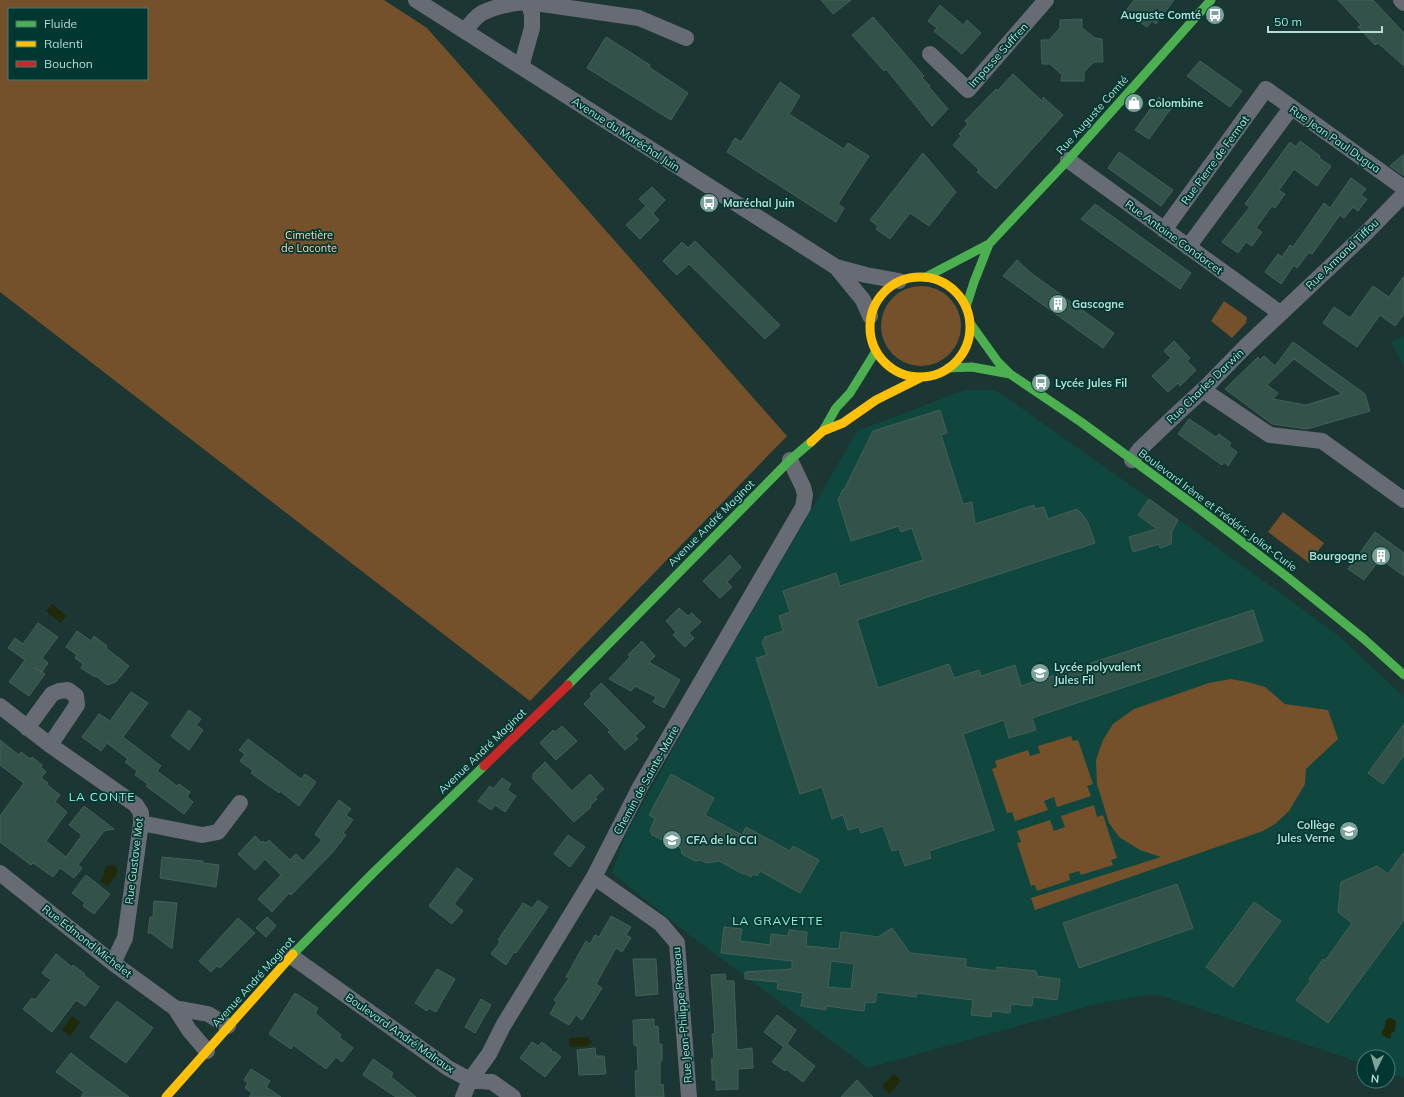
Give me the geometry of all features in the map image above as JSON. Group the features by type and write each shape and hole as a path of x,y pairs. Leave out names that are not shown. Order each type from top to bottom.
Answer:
{"street":[{"name":"Avenue du Maréchal Juin","path":"416,0 836,268 864,300 870,316"},
{"name":"Impasse Suffren","path":"930,54 968,90 1046,0"},
{"name":"Rue Auguste Comté","path":"926,277 989,244 1068,160 1212,0"},
{"path":"1401,0 1404,3"},
{"path":"521,67 532,28 532,14 528,1"},
{"path":"465,31 471,22 482,13 516,2 528,1 639,18 686,38"},
{"name":"Rue Jean Paul Dugua","path":"1266,89 1404,188"},
{"name":"Rue Pierre de Fermat","path":"1164,230 1266,89"},
{"path":"1188,247 1291,108"},
{"name":"Rue Antoine Condorcet","path":"1068,160 1280,313"},
{"name":"Rue Armand Tiffou","path":"1280,313 1365,234 1404,194"},
{"name":"Rue Auguste Comté","path":"966,307 989,244"},
{"name":"Avenue du Maréchal Juin","path":"836,268 899,281"},
{"path":"912,277 926,277 942,282 956,292 966,307 970,323 968,340 960,356 948,368 935,374 922,377 904,374 888,366 876,352 870,334 870,316 881,295 899,281 912,277"},
{"name":"Rue Charles Darwin","path":"1132,460 1140,449 1203,390 1280,313"},
{"name":"Boulevard Irène et Frédéric Joliot-Curie","path":"970,323 998,362 1010,374 1081,422 1198,508 1364,639 1404,675"},
{"name":"Avenue André Maginot","path":"823,431 836,408 850,393 876,352"},
{"name":"Boulevard Irène et Frédéric Joliot-Curie","path":"948,368 985,369 1010,374"},
{"name":"Avenue André Maginot","path":"166,1097 291,956 374,872 556,697 790,460 823,431 843,422 876,400 922,377"},
{"path":"1203,390 1270,435 1322,441 1404,500"},
{"name":"Chemin de Sainte-Marie","path":"463,1097 470,1080 489,1054 503,1026 594,877 640,787 803,507 805,495 803,487 790,460"},
{"path":"27,728 52,694 59,690 68,690 76,696 77,705 50,745"},
{"name":"Rue Gustave Mot","path":"0,706 50,745 136,805 140,813 141,823 125,938 113,963"},
{"path":"141,823 202,835 218,832 240,803"},
{"name":"Rue Edmond Michelet","path":"0,874 113,963 175,1008 189,1030 207,1051"},
{"name":"Rue Jean-Philippe Rameau","path":"594,877 661,924 677,942 689,1097"},
{"name":"Boulevard André Malraux","path":"291,956 448,1068 470,1080 492,1082 513,1097"},
{"name":"Rue Edmond Michelet","path":"175,1008 208,1014 228,1026"},
{"path":"189,1030 201,1013"}],"shaded area":[{"path":"1404,336 1404,367 1391,342"},
{"name":"Lycée polyvalent Jules Fil","path":"965,390 996,390 1178,519 1339,636 1404,697 1404,1078 1396,1076 1396,1049 1356,1049 1356,1061 1155,994 1100,1003 868,1068 692,937 612,873 624,838 686,726 857,431"},
{"path":"52,604 67,616 61,623 46,611"},
{"path":"112,864 117,868 117,874 108,886 100,881 105,873 103,872 108,865 110,866"},
{"path":"72,1016 80,1022 70,1036 62,1030"},
{"path":"1389,1018 1395,1020 1396,1022 1395,1031 1391,1033 1391,1037 1389,1039 1382,1035 1382,1031 1385,1026 1385,1021"},
{"path":"589,1037 592,1042 589,1046 569,1047 569,1038"},
{"path":"894,1074 901,1081 889,1094 882,1086"}],"green space":[{"name":"Cimetière de Laconte","path":"0,0 384,0 427,28 787,436 530,701 0,292"},
{"path":"921,286 936,289 949,298 958,311 961,326 958,341 949,354 936,363 921,366 906,363 893,354 884,341 881,326 884,311 893,298 906,289"},
{"path":"1224,301 1247,317 1246,323 1232,338 1211,321"},
{"path":"1283,512 1324,543 1309,563 1268,532"},
{"path":"1231,679 1265,687 1285,704 1328,710 1338,739 1306,769 1305,784 1289,811 1275,824 1263,831 1035,910 1031,898 1161,857 1140,850 1119,837 1109,823 1097,784 1096,760 1103,740 1113,724 1134,709 1209,683"},
{"path":"1071,736 1073,741 1078,740 1093,784 1087,786 1091,796 1057,807 1054,797 1044,801 1048,810 1015,821 1012,812 1007,813 992,769 997,767 995,761 1028,750 1030,756 1040,753 1038,746"},
{"path":"1094,805 1097,817 1103,815 1117,858 1111,860 1113,865 1081,875 1079,871 1069,874 1070,880 1037,891 1035,885 1031,886 1017,843 1021,842 1017,831 1050,820 1054,831 1065,827 1061,816"}],"building":[{"path":"821,0 851,0 833,14"},
{"path":"1134,0 1174,0 1156,24 1152,21 1147,27 1125,12"},
{"path":"1338,0 1373,0 1404,33 1404,66 1378,43 1375,45 1358,27 1361,25"},
{"path":"940,5 963,25 967,20 981,33 962,54 934,31 937,28 928,21"},
{"path":"873,17 924,76 922,78 948,109 932,126 886,69 884,71 852,35"},
{"path":"1082,19 1082,28 1095,38 1102,39 1103,62 1094,62 1084,72 1084,81 1061,81 1062,75 1050,64 1042,64 1041,40 1049,40 1060,28 1060,20"},
{"path":"606,37 650,65 649,67 688,93 671,120 587,68"},
{"path":"1200,61 1242,91 1230,107 1187,76"},
{"path":"1013,74 1043,102 1043,97 1063,115 996,189 977,172 979,170 953,145 961,136 959,134 968,124 965,121"},
{"path":"780,82 800,96 789,114 844,149 848,143 869,156 838,204 844,208 836,222 727,152 735,138 741,142"},
{"path":"1159,97 1172,107 1149,139 1135,130"},
{"path":"1300,141 1320,156 1319,158 1331,166 1317,186 1294,169 1279,190 1285,194 1275,208 1272,206 1256,228 1262,232 1252,246 1246,242 1238,253 1222,242 1250,207 1245,204 1290,142 1296,147"},
{"path":"1119,152 1173,190 1161,206 1108,168"},
{"path":"923,153 956,192 929,226 910,213 890,239 876,229 878,226 870,220"},
{"path":"1404,154 1404,176 1390,166"},
{"path":"1351,178 1366,189 1361,195 1367,199 1358,211 1353,207 1344,218 1340,215 1312,254 1309,252 1297,268 1294,265 1281,284 1265,272 1278,254 1282,257 1290,245 1293,247 1324,203 1330,208"},
{"path":"652,187 665,200 653,213 648,208 659,220 640,239 626,225 646,206 639,199"},
{"path":"1095,204 1191,273 1180,289 1081,219"},
{"path":"695,241 780,325 765,339 689,264 677,275 663,261 682,242 688,248"},
{"name":"Gascogne","path":"1017,260 1031,273 1114,333 1103,348 1003,276"},
{"path":"1404,276 1404,314 1395,326 1380,315 1357,347 1323,323 1334,307 1350,318 1373,286 1389,297"},
{"path":"1174,341 1190,358 1187,361 1196,370 1180,386 1178,383 1168,392 1152,376 1171,358 1164,351"},
{"path":"1293,342 1365,394 1370,411 1307,429 1272,424 1225,389 1258,357 1260,360 1264,356 1275,366","holes":["1294,359 1342,394 1306,405 1273,399 1278,393 1267,385"]},
{"path":"940,410 947,433 941,435 963,504 972,502 975,524 1034,505 1035,509 1044,507 1048,519 1077,509 1088,523 1095,543 857,620 878,688 949,664 954,678 979,670 981,676 1015,665 1021,686 1253,610 1263,641 1032,718 1036,730 1009,738 1004,720 963,734 994,830 929,851 931,858 905,866 899,849 892,851 883,826 861,833 859,827 848,830 843,815 832,819 822,787 800,794 756,658 767,655 762,642 765,637 783,631 779,616 790,612 783,591 836,573 840,586 923,560 912,528 901,532 899,526 851,541 838,500 873,431"},
{"path":"1189,419 1216,437 1219,434 1231,443 1229,446 1237,452 1228,466 1224,462 1222,465 1178,434"},
{"path":"1149,499 1178,520 1172,531 1171,544 1160,548 1159,544 1133,552 1129,537 1157,529 1138,515"},
{"name":"Bourgogne","path":"1375,532 1404,553 1404,576 1380,559 1364,580 1348,569"},
{"path":"730,555 741,567 727,582 732,587 720,598 703,581"},
{"path":"679,608 688,616 692,613 701,622 689,633 694,638 685,647 673,635 676,632 666,621"},
{"path":"38,623 58,637 42,658 48,663 42,672 35,668 45,674 29,696 9,682 25,660 8,648 15,638 23,644"},
{"path":"77,631 91,641 94,636 107,646 106,648 129,666 116,682 107,685 96,676 95,677 81,668 83,664 75,658 77,655 66,647"},
{"path":"642,641 655,656 649,662 680,680 664,708 653,702 656,697 635,686 631,691 609,679 630,657 628,655"},
{"path":"601,683 645,727 635,736 638,739 625,750 608,732 610,730 584,704 592,696 590,694"},
{"path":"131,692 148,703 123,737 161,766 157,771 177,786 179,784 190,792 187,797 193,802 184,814 146,786 148,784 135,775 137,771 125,762 128,759 107,743 101,751 82,737 99,714 110,721"},
{"path":"189,710 201,719 196,725 203,730 189,750 171,736"},
{"path":"1404,724 1404,755 1383,784 1368,773"},
{"path":"562,726 577,741 556,760 540,743 553,730 555,732"},
{"path":"248,739 301,779 305,774 316,782 299,806 280,791 279,793 251,773 253,771 240,761 245,754 239,750"},
{"path":"0,740 19,755 21,752 30,759 32,757 42,765 41,767 46,772 41,778 60,795 55,802 67,812 46,841 66,857 82,835 69,825 84,806 114,829 104,831 78,865 82,868 74,878 60,868 53,877 33,863 31,865 0,842 0,816 24,783 0,765"},
{"path":"545,762 572,791 590,774 604,789 595,797 597,799 590,806 591,807 574,822 533,779 533,774"},
{"path":"671,774 714,798 705,815 742,835 746,827 790,851 793,846 819,860 800,893 760,871 757,876 753,874 751,877 719,861 706,863 701,860 695,861 682,854 681,848 652,835 650,830 655,819 649,815"},
{"path":"502,778 511,784 507,790 516,796 505,812 495,805 491,810 478,801 490,786 493,789"},
{"path":"339,800 351,809 346,815 353,820 343,833 346,835 333,852 291,895 289,893 272,912 258,899 281,875 265,859 255,870 238,854 255,836 262,843 263,841 266,843 269,840 290,860 296,854 303,861 322,840 315,834"},
{"path":"568,835 585,847 570,867 554,854"},
{"path":"1404,852 1404,920 1328,1023 1296,1000 1311,980 1309,979 1323,959 1325,961 1352,923 1338,912 1341,882 1377,866 1388,874"},
{"path":"162,857 203,861 203,863 219,865 216,887 160,878"},
{"path":"457,868 473,879 454,904 463,911 452,924 429,906"},
{"path":"86,875 110,894 94,914 83,906 85,903 72,893"},
{"path":"1177,884 1193,928 1079,968 1063,923"},
{"path":"538,900 548,907 506,965 491,954 500,942 498,940 523,903 532,908"},
{"path":"154,901 177,903 172,949 151,933 148,933 150,917 153,917"},
{"path":"1254,902 1281,921 1233,987 1206,967"},
{"path":"611,916 631,927 626,935 631,938 622,952 616,948 596,984 602,988 582,1020 576,1015 569,1025 550,1014 557,1002 554,1000 569,978 566,977 586,941 590,944 595,935 599,937"},
{"path":"267,917 276,926 266,937 256,928"},
{"path":"238,918 255,933 220,968 217,966 211,972 199,961"},
{"path":"724,927 742,929 740,941 770,945 771,934 788,936 789,930 807,932 806,946 839,949 841,932 878,937 892,928 910,953 966,959 966,967 997,971 997,967 1036,971 1037,976 1060,979 1057,1000 1033,997 1032,1006 1011,1004 1010,1013 992,1011 991,1017 971,1015 973,1000 917,993 916,997 877,992 875,1003 865,1002 864,1011 826,1006 826,1010 801,1006 803,993 777,989 778,982 745,979 745,972 792,969 792,961 721,953","holes":["831,961 854,964 851,989 828,987"]},
{"path":"56,954 72,967 73,965 85,974 84,975 99,987 85,1006 76,1000 52,1032 23,1009 32,998 35,1000 51,980 42,973"},
{"path":"633,959 656,959 658,994 636,996"},
{"path":"437,969 455,979 436,1012 428,1008 427,1011 415,1003"},
{"path":"725,974 726,981 734,981 737,1050 752,1048 753,1068 738,1069 738,1089 716,1090 716,1080 712,1080 711,1059 714,1059 712,1034 715,1034 711,975"},
{"path":"295,993 318,1008 315,1013 341,1035 339,1037 353,1048 342,1062 336,1057 326,1069 293,1045 291,1049 269,1034"},
{"path":"481,999 491,1005 475,1033 465,1027"},
{"path":"117,1001 153,1028 126,1063 90,1037"},
{"path":"777,1015 796,1030 787,1044 815,1066 803,1082 786,1069 785,1071 772,1062 784,1047 764,1032"},
{"path":"654,1019 654,1027 658,1026 659,1044 662,1044 660,1085 663,1084 664,1097 636,1097 635,1071 638,1071 637,1045 634,1045 633,1020"},
{"path":"532,1042 538,1046 542,1042 552,1050 550,1052 555,1052 561,1057 545,1077 520,1058"},
{"path":"595,1048 596,1056 604,1056 606,1074 579,1075 577,1050"},
{"path":"71,1053 129,1097 81,1097 84,1092 56,1072"},
{"path":"373,1059 393,1073 391,1077 416,1097 396,1097 363,1075"},
{"path":"251,1069 270,1081 266,1087 281,1097 249,1097 252,1093 245,1088 248,1083 244,1080"},
{"path":"857,1080 873,1097 841,1097"}],"traffic: fast":[{"path":"926,277 989,244 1068,160 1211,0"},
{"path":"966,307 989,244"},
{"path":"970,323 998,362 1010,374 1081,422 1198,508 1364,639 1404,675"},
{"path":"823,431 836,408 850,393 876,351"},
{"path":"948,368 972,367 1010,374"},
{"path":"568,685 790,460 811,442"},
{"path":"293,954 374,872 484,766"}],"traffic: slow":[{"path":"920,277 939,281 955,292 966,308 970,327 966,346 955,362 939,373 920,377 901,373 885,362 874,346 870,327 874,308 885,292 901,281 920,277"},
{"path":"811,442 823,431 843,423 876,400 922,377"},
{"path":"166,1097 293,954"}],"traffic: jam":[{"path":"484,766 568,685"}],"place":[{"name":"Auguste Comté","path":"1215,15"},
{"name":"Colombine","path":"1134,103"},
{"name":"Maréchal Juin","path":"709,203"},
{"name":"Gascogne","path":"1058,304"},
{"name":"Lycée Jules Fil","path":"1041,383"},
{"name":"Bourgogne","path":"1381,556"},
{"name":"Lycée polyvalent Jules Fil","path":"1040,673"},
{"name":"Collège Jules Verne","path":"1349,831"},
{"name":"CFA de la CCI","path":"672,840"}],"district":[{"name":"LA CONTE","path":"102,797"},
{"name":"LA GRAVETTE","path":"778,921"}]}
